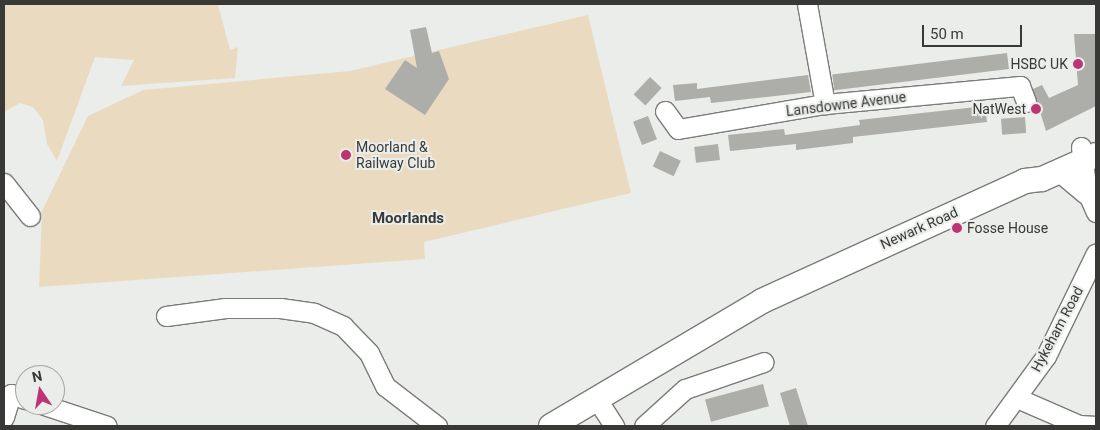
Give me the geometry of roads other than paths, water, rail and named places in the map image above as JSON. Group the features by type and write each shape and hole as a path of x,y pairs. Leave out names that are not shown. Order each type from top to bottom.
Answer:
{"main road":[{"name":"Newark Road","path":"551,426 598,401 762,301 812,276 1025,181 1062,171 1091,149"},
{"name":"Newark Road","path":"1025,181 1039,168 1091,149"},
{"path":"1062,171 1092,202"}],"street":[{"path":"806,4 825,104"},
{"name":"Lansdowne Avenue","path":"665,111 678,129 825,104 1020,86 1026,102"},
{"path":"1091,149 1092,202"},
{"path":"4,183 30,216"},
{"name":"Hykeham Road","path":"995,426 1046,356 1096,253"},
{"path":"166,316 225,308 280,308 314,313 343,326 369,353 385,386 437,426"},
{"path":"644,426 685,389 764,362"},
{"path":"4,417 13,395"},
{"path":"1017,398 1079,425 1096,426"},
{"path":"598,401 614,426"},
{"path":"65,412 107,426"}],"place":[{"name":"HSBC UK","path":"1078,64"},
{"name":"NatWest","path":"1036,109"},
{"name":"Moorland & Railway Club","path":"346,155"},
{"name":"Fosse House","path":"957,228"}],"district":[{"name":"Moorlands","path":"408,219"}]}
